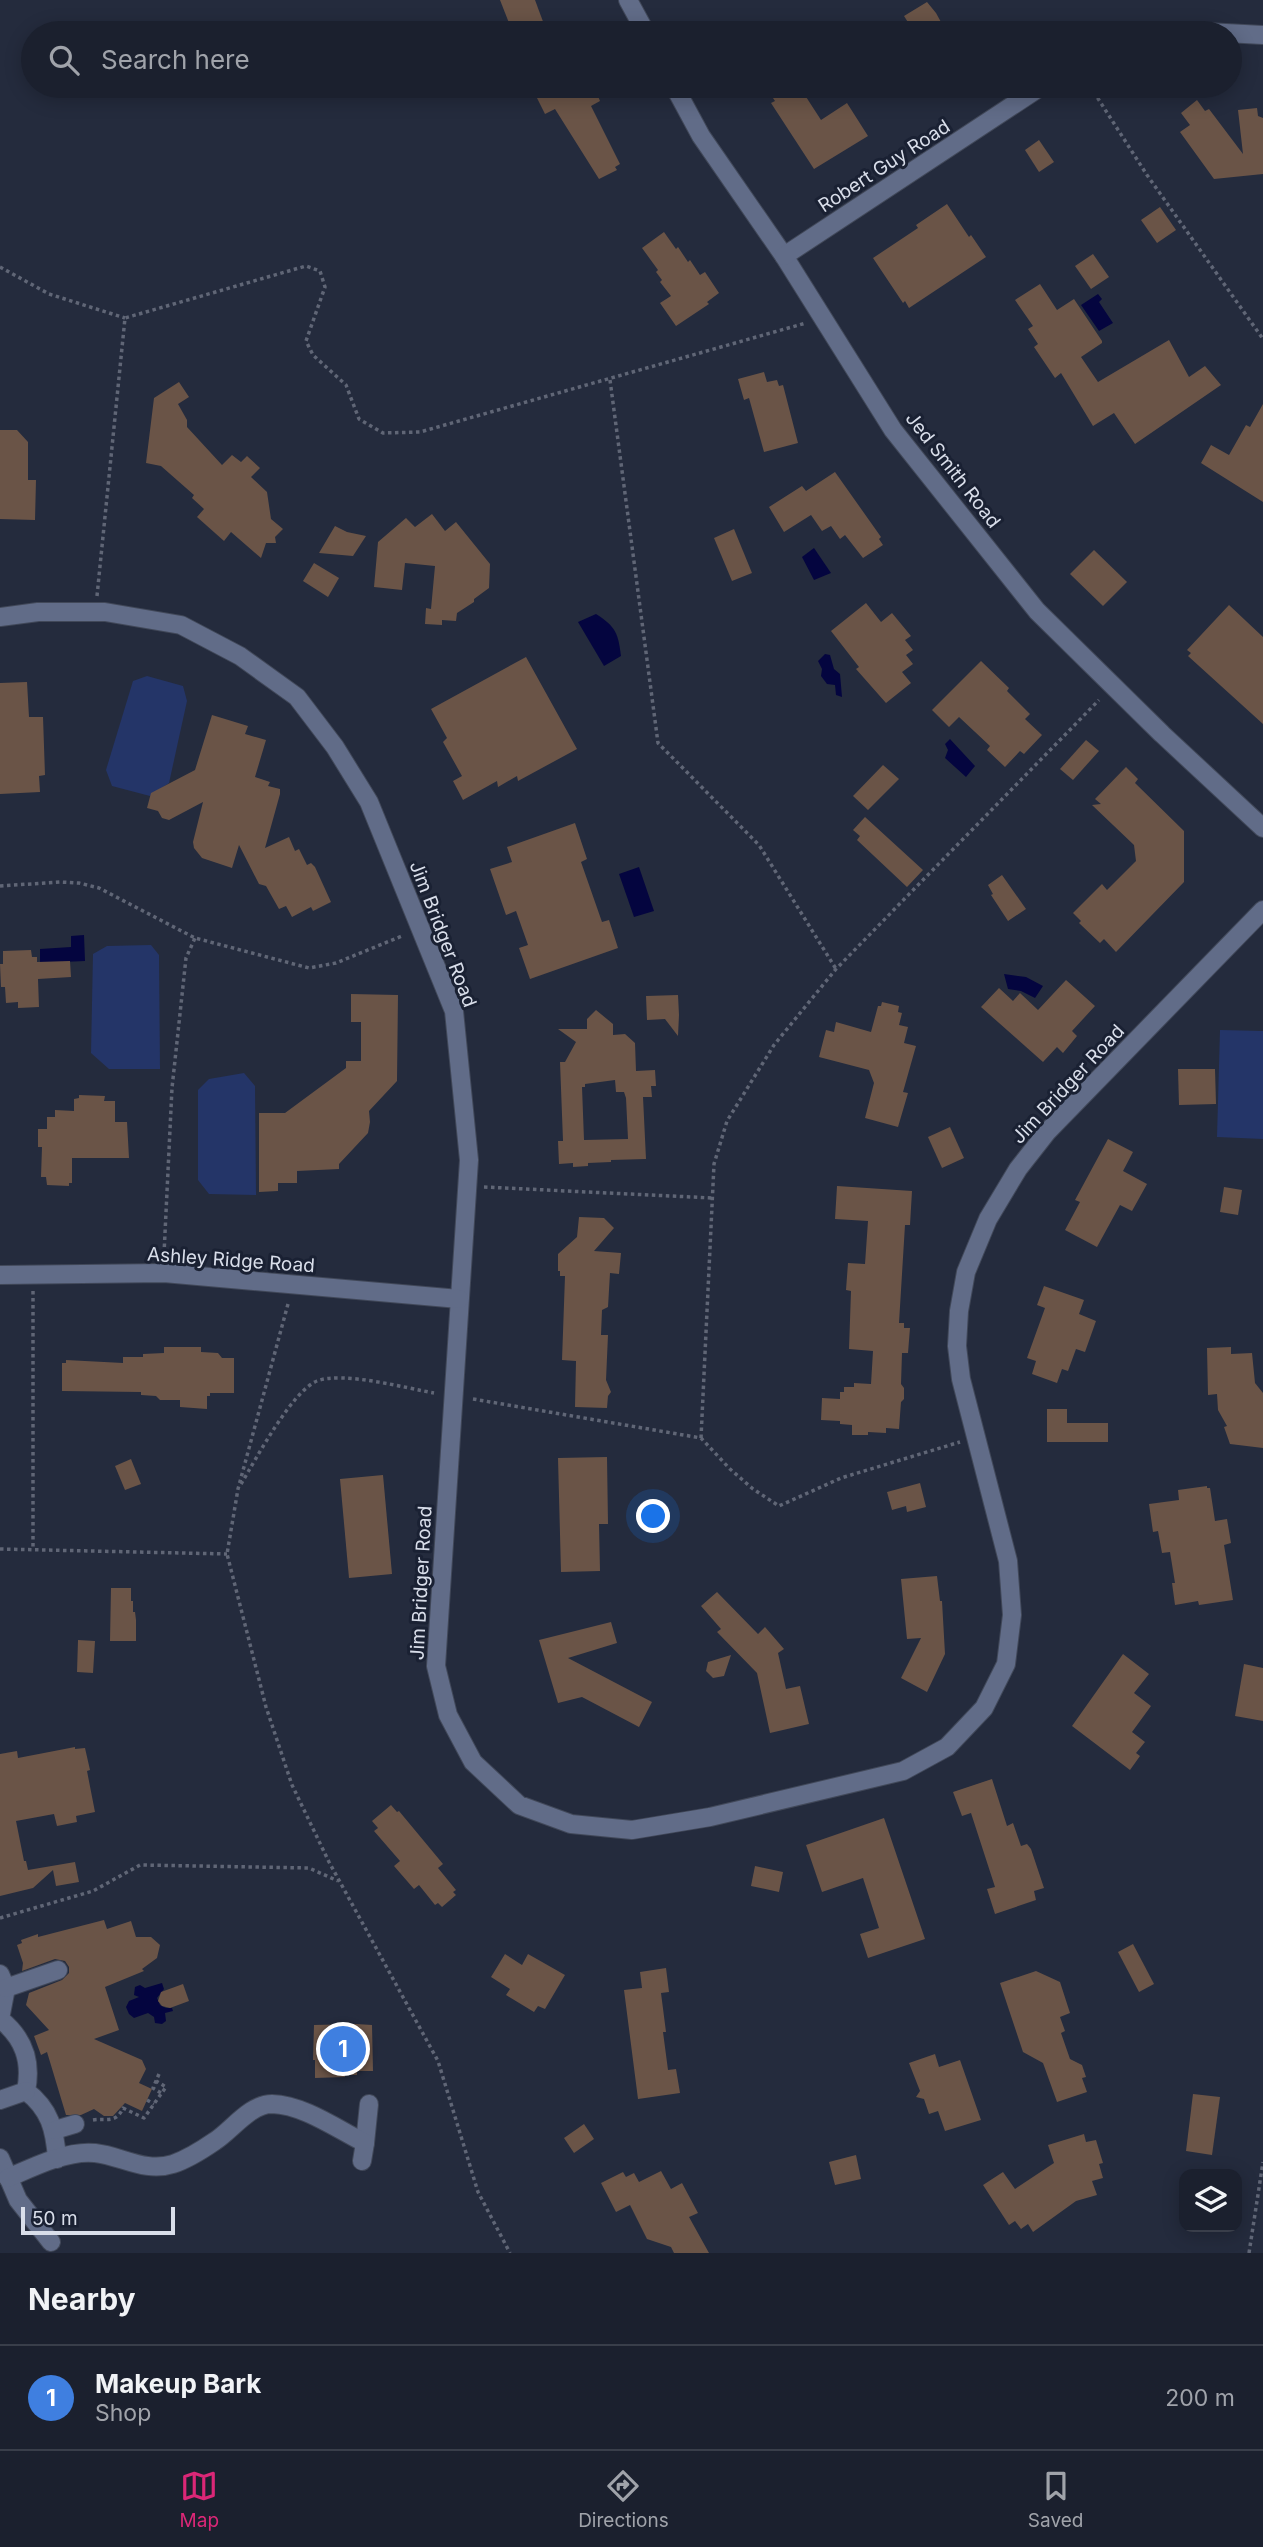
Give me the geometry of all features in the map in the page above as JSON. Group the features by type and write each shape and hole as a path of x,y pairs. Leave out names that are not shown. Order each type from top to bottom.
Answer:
{"street":[{"path":"628,0 639,21"},
{"path":"1242,34 1263,35"},
{"name":"Jed Smith Road","path":"680,98 701,136 784,257 894,430 1037,611 1162,734 1263,828"},
{"name":"Robert Guy Road","path":"784,257 1024,98"},
{"name":"Jim Bridger Road","path":"0,617 38,612 96,612 181,625 240,656 297,697 335,747 369,802 454,1011 469,1160 436,1666 448,1715 473,1762 519,1805 571,1825 632,1830 709,1817 903,1772 947,1747 984,1708 1006,1664 1012,1615 1009,1561 961,1378 958,1334 966,1272 988,1219 1018,1170 1048,1132 1263,910"},
{"name":"Ashley Ridge Road","path":"0,1275 164,1273 459,1299"},
{"path":"26,2091 30,2073 25,2052 16,2034 0,2019 3,1981 58,1970"},
{"path":"0,2101 26,2091"},
{"path":"26,2091 36,2099 55,2130 57,2159"},
{"path":"8,2178 57,2159 92,2152 153,2168 172,2164 195,2154 251,2112 269,2104 290,2106 309,2113 364,2152 369,2104"},
{"path":"55,2130 75,2124"},
{"path":"0,2158 18,2200 51,2242"}],"path":[{"path":"1098,98 1147,175 1263,339"},
{"path":"0,267 49,293 125,318 306,266 320,271 325,287 306,341 313,355 346,385 359,419 383,433 420,432 821,318"},
{"path":"96,612 125,318"},
{"path":"610,380 657,743 759,845 836,969"},
{"path":"975,1437 841,1478 779,1506 753,1489 730,1469 701,1438 714,1164 727,1121 774,1045 836,969 1099,700"},
{"path":"0,886 79,883 99,888 195,938 309,968 336,963 420,929"},
{"path":"164,1273 172,1088 186,958 195,938"},
{"path":"467,1186 712,1198"},
{"path":"33,1275 33,1550"},
{"path":"294,1285 238,1489 227,1554 266,1707 292,1785 340,1882 438,2061 478,2192 510,2253"},
{"path":"0,1549 227,1554"},
{"path":"0,1918 93,1891 140,1865 309,1868 340,1882"},
{"path":"75,2124 100,2119 112,2120 121,2114 123,2108 144,2118 162,2093 153,2088 159,2074"},
{"path":"148,2100 154,2104"},
{"path":"1249,2253 1263,2162"}],"shaded area":[{"path":"1098,294 1102,299 1099,302 1113,323 1099,331 1081,305"},
{"path":"814,548 831,573 814,580 802,557"},
{"path":"596,614 612,627 620,648 621,656 604,666 578,622"},
{"path":"825,654 830,655 834,669 840,674 842,697 836,695 835,685 827,684 821,676 822,669 818,661"},
{"path":"147,676 183,686 187,701 169,783 150,796 112,786 106,770 133,681"},
{"path":"950,739 975,766 966,777 945,758 948,750 945,744"},
{"path":"639,867 654,911 634,917 619,874"},
{"path":"84,935 85,961 40,963 40,949 71,947 71,936"},
{"path":"151,945 159,955 160,1069 109,1069 91,1053 93,954 107,946"},
{"path":"1004,974 1026,977 1043,986 1035,998 1021,991 1008,989"},
{"path":"1220,1030 1263,1031 1263,1139 1217,1137"},
{"path":"244,1073 255,1086 256,1195 209,1194 198,1180 198,1090 209,1079"},
{"path":"162,1983 164,1989 157,1998 160,2005 172,2008 173,2011 165,2013 166,2021 162,2024 155,2023 154,2017 148,2013 134,2018 129,2014 126,2007 129,2001 139,1997 134,1995 135,1987 140,1985 145,1988"}],"building":[{"path":"500,0 535,0 543,21 508,21"},
{"path":"927,2 940,21 907,21 904,16"},
{"path":"537,98 599,98 600,101 591,106 620,164 615,167 617,170 599,179 555,109 545,114"},
{"path":"773,98 807,98 821,120 847,103 868,136 814,169 771,103 775,101"},
{"path":"1197,100 1205,111 1209,109 1243,154 1238,110 1257,108 1258,116 1263,118 1263,174 1214,179 1180,132 1190,125 1181,113"},
{"path":"1039,140 1054,162 1039,172 1025,150"},
{"path":"947,204 986,257 909,308 873,258 918,228 916,225"},
{"path":"1160,207 1176,230 1157,243 1141,220"},
{"path":"664,232 700,275 705,272 719,293 707,302 709,304 676,326 660,303 671,296 660,282 662,280 656,272 658,270 642,248"},
{"path":"1093,254 1109,277 1091,289 1075,266"},
{"path":"1040,284 1057,310 1074,299 1102,341 1081,357 1098,382 1169,340 1189,377 1205,366 1221,385 1135,444 1114,413 1093,426 1061,373 1055,378 1034,347 1038,344 1028,329 1033,326 1015,300"},
{"path":"764,372 767,382 777,380 779,386 783,385 798,443 764,452 749,398 744,400 738,379"},
{"path":"179,382 189,397 178,404 187,420 187,427 222,465 232,455 241,462 247,456 260,468 251,477 267,492 271,519 283,529 275,537 276,543 266,543 261,558 231,532 224,541 197,517 204,509 192,498 194,495 161,466 146,463 154,398"},
{"path":"1263,404 1263,502 1201,463 1211,445 1229,455 1246,425 1250,427"},
{"path":"0,430 17,430 28,442 28,480 36,480 35,520 0,519"},
{"path":"835,472 881,537 879,539 883,545 863,558 845,535 840,539 831,526 822,531 811,515 784,532 769,507 802,486 806,491"},
{"path":"432,514 445,531 456,522 490,564 489,588 457,613 456,621 442,620 442,625 425,624 426,608 431,609 435,566 405,563 402,590 374,587 378,542 406,518 415,527"},
{"path":"335,526 366,536 353,556 319,553"},
{"path":"734,529 752,573 732,581 714,538"},
{"path":"1094,550 1127,582 1103,606 1070,574"},
{"path":"314,563 339,578 328,597 303,581"},
{"path":"866,603 881,622 892,613 911,636 905,640 913,650 906,655 913,664 902,672 911,683 886,703 856,669 859,667 831,631"},
{"path":"1229,605 1263,637 1263,724 1188,656 1191,653 1187,650"},
{"path":"526,657 577,749 518,781 517,776 498,787 497,781 463,800 453,781 462,776 443,742 447,738 431,709"},
{"path":"981,661 1009,688 1007,691 1030,714 1025,719 1042,735 1024,754 1020,751 1005,767 987,750 990,746 959,717 949,727 932,710"},
{"path":"27,682 29,717 43,717 45,775 39,776 40,792 0,794 0,683"},
{"path":"212,715 248,726 245,734 266,740 255,777 270,782 268,786 280,789 280,794 265,848 289,837 295,851 299,849 307,865 311,863 315,867 331,902 313,911 311,907 292,917 286,906 279,909 266,886 259,884 239,845 232,868 202,858 194,848 193,842 203,802 169,820 162,818 158,811 147,808 151,793 195,770"},
{"path":"1086,740 1099,751 1073,780 1060,769"},
{"path":"883,765 899,779 868,810 853,796"},
{"path":"1126,767 1138,779 1135,783 1184,831 1184,882 1116,952 1104,939 1100,943 1079,923 1081,921 1073,913 1102,884 1107,890 1136,861 1134,845 1092,805 1101,804 1095,799"},
{"path":"865,817 923,870 907,887 857,840 860,836 853,830"},
{"path":"575,823 587,859 581,862 602,922 609,920 618,948 530,979 519,948 528,945 516,911 506,915 490,869 512,862 507,847"},
{"path":"1002,875 1026,909 1008,921 991,895 993,894 988,885"},
{"path":"31,950 32,957 37,957 37,962 70,961 71,977 38,979 39,1007 18,1008 18,1002 6,1003 5,987 1,987 0,964 3,964 3,951"},
{"path":"1066,980 1095,1006 1072,1031 1077,1036 1063,1053 1057,1047 1043,1062 981,1007 999,988 1013,1001 1020,993 1038,1010"},
{"path":"351,994 398,995 397,1081 369,1111 368,1133 339,1164 339,1169 297,1171 297,1183 278,1183 278,1191 259,1192 259,1113 285,1113 346,1068 346,1061 361,1061 361,1022 351,1022"},
{"path":"678,995 678,1036 665,1019 647,1020 646,996"},
{"path":"882,1002 899,1006 898,1012 902,1013 899,1025 908,1027 904,1043 916,1046 903,1092 908,1093 898,1127 865,1118 874,1083 869,1070 819,1057 826,1030 834,1032 836,1022 871,1032 878,1006 881,1006"},
{"path":"596,1010 613,1024 613,1035 625,1034 635,1043 636,1071 655,1070 656,1086 651,1086 652,1097 643,1097 646,1159 611,1160 573,1167 573,1163 559,1164 558,1141 563,1141 560,1062 565,1062 576,1042 558,1029 587,1029 587,1019","holes":["615,1080 616,1092 624,1092 626,1098 628,1139 584,1140 582,1087 585,1087 585,1084"]},
{"path":"1178,1069 1215,1069 1216,1104 1179,1105"},
{"path":"79,1095 105,1096 104,1101 115,1101 115,1122 127,1122 129,1158 72,1158 72,1183 69,1183 69,1186 47,1185 46,1177 41,1177 42,1147 38,1147 38,1129 47,1129 47,1117 55,1117 55,1110 74,1111 74,1099 79,1098"},
{"path":"950,1127 964,1158 942,1168 928,1137"},
{"path":"1108,1139 1133,1152 1123,1171 1147,1184 1132,1211 1120,1205 1097,1247 1065,1230 1080,1202 1075,1200"},
{"path":"837,1186 912,1191 910,1225 905,1225 899,1323 904,1323 904,1328 910,1328 908,1353 902,1353 901,1384 904,1388 904,1399 901,1402 899,1429 886,1428 886,1433 852,1435 852,1425 821,1420 822,1398 840,1399 840,1392 844,1392 844,1387 854,1387 854,1383 871,1384 873,1351 849,1349 851,1291 846,1290 848,1263 865,1264 868,1221 835,1219"},
{"path":"1224,1187 1242,1190 1238,1215 1220,1212"},
{"path":"579,1217 604,1218 614,1228 594,1251 621,1253 619,1274 610,1273 608,1307 602,1310 601,1335 608,1335 606,1380 611,1392 607,1408 575,1407 576,1361 562,1360 565,1276 560,1276 558,1271 558,1254 577,1237"},
{"path":"1044,1286 1084,1300 1079,1314 1096,1321 1085,1352 1076,1349 1068,1371 1062,1369 1057,1383 1032,1374 1036,1361 1027,1358 1045,1308 1037,1305"},
{"path":"164,1347 201,1347 201,1352 218,1353 222,1358 234,1358 234,1393 210,1393 210,1396 207,1396 207,1409 180,1407 180,1400 160,1400 156,1396 141,1395 141,1392 62,1391 62,1363 66,1363 66,1360 123,1363 123,1357 164,1353"},
{"path":"1231,1347 1231,1354 1252,1353 1255,1383 1263,1393 1263,1448 1230,1444 1224,1427 1227,1426 1218,1410 1217,1394 1208,1395 1207,1348"},
{"path":"1047,1409 1067,1409 1067,1423 1108,1423 1108,1442 1047,1442"},
{"path":"607,1457 608,1524 599,1524 600,1571 561,1572 558,1458"},
{"path":"131,1459 141,1484 125,1490 115,1466"},
{"path":"383,1475 392,1574 349,1578 340,1479"},
{"path":"920,1483 926,1507 907,1512 906,1506 892,1510 887,1492"},
{"path":"1207,1486 1210,1488 1215,1521 1227,1519 1231,1543 1224,1545 1233,1600 1175,1605 1170,1552 1162,1553 1158,1531 1153,1532 1149,1504 1179,1500 1178,1490"},
{"path":"937,1576 942,1601 945,1654 927,1692 901,1678 921,1638 907,1639 901,1579"},
{"path":"111,1588 131,1588 136,1641 110,1641"},
{"path":"717,1592 758,1634 765,1627 784,1649 778,1653 786,1689 800,1686 809,1724 770,1733 757,1673 717,1632 721,1629 701,1606"},
{"path":"611,1622 617,1643 568,1658 652,1702 639,1727 582,1697 558,1703 539,1640"},
{"path":"78,1640 95,1641 93,1673 77,1672"},
{"path":"1123,1654 1149,1674 1134,1693 1151,1706 1132,1732 1145,1742 1136,1753 1140,1756 1130,1770 1072,1726"},
{"path":"731,1655 724,1676 713,1678 706,1671 708,1662"},
{"path":"1244,1664 1263,1668 1263,1721 1235,1716"},
{"path":"75,1747 85,1748 95,1812 76,1816 77,1822 57,1826 54,1814 16,1821 28,1870 75,1862 79,1882 56,1886 53,1870 33,1888 0,1896 0,1754 17,1751 18,1758"},
{"path":"992,1779 1007,1826 1013,1823 1021,1846 1027,1844 1031,1849 1044,1888 1034,1891 1036,1900 995,1914 987,1889 995,1887 971,1813 962,1816 953,1792"},
{"path":"391,1805 443,1864 438,1868 456,1890 453,1892 456,1895 442,1907 438,1903 435,1905 419,1885 414,1889 394,1866 400,1861 374,1831 378,1828 372,1821"},
{"path":"884,1818 925,1939 868,1958 860,1934 879,1928 863,1878 822,1892 806,1845"},
{"path":"755,1866 783,1872 779,1892 751,1886"},
{"path":"104,1920 107,1929 131,1921 136,1937 151,1937 160,1945 157,1958 142,1969 144,1971 105,1987 119,2030 94,2039 142,2060 146,2069 139,2083 152,2089 142,2111 125,2103 113,2116 104,2116 94,2109 81,2115 66,2115 47,2052 41,2055 34,2036 49,2030 26,2005 29,1993 62,1980 69,1973 69,1967 65,1961 55,1959 22,1971 23,1963 17,1945 22,1943 21,1940 38,1934 38,1937"},
{"path":"1133,1944 1154,1984 1139,1992 1118,1952"},
{"path":"505,1954 522,1965 528,1954 565,1975 545,2009 538,2006 534,2012 506,1995 510,1989 491,1977"},
{"path":"666,1968 669,1992 661,1993 666,2032 663,2032 668,2070 676,2069 680,2093 638,2099 624,1990 642,1988 640,1972"},
{"path":"1036,1971 1060,1982 1070,2013 1060,2017 1065,2031 1061,2033 1070,2059 1082,2065 1086,2077 1082,2078 1087,2092 1057,2102 1043,2063 1023,2052 1000,1983"},
{"path":"183,1984 189,2001 170,2008 162,2006 158,2001 161,1992"},
{"path":"314,2025 372,2025 373,2071 357,2071 357,2075 345,2077 315,2078"},
{"path":"935,2054 939,2067 960,2060 981,2120 945,2131 938,2111 929,2114 924,2099 916,2097 920,2091 909,2063"},
{"path":"1193,2094 1220,2097 1212,2155 1186,2151"},
{"path":"584,2124 594,2139 574,2153 564,2138"},
{"path":"1084,2134 1086,2142 1096,2140 1103,2163 1099,2164 1103,2178 1092,2181 1097,2195 1076,2201 1033,2232 1028,2224 1021,2229 1015,2221 1009,2225 983,2185 1003,2172 1015,2189 1054,2163 1048,2145"},
{"path":"856,2155 861,2179 835,2185 829,2162"},
{"path":"661,2171 671,2189 682,2183 698,2213 689,2217 709,2253 674,2253 671,2247 647,2239 630,2205 616,2212 601,2183 623,2172 626,2177 634,2173 639,2182"}],"place":[{"name":"Makeup Bark","path":"343,2049"}]}
